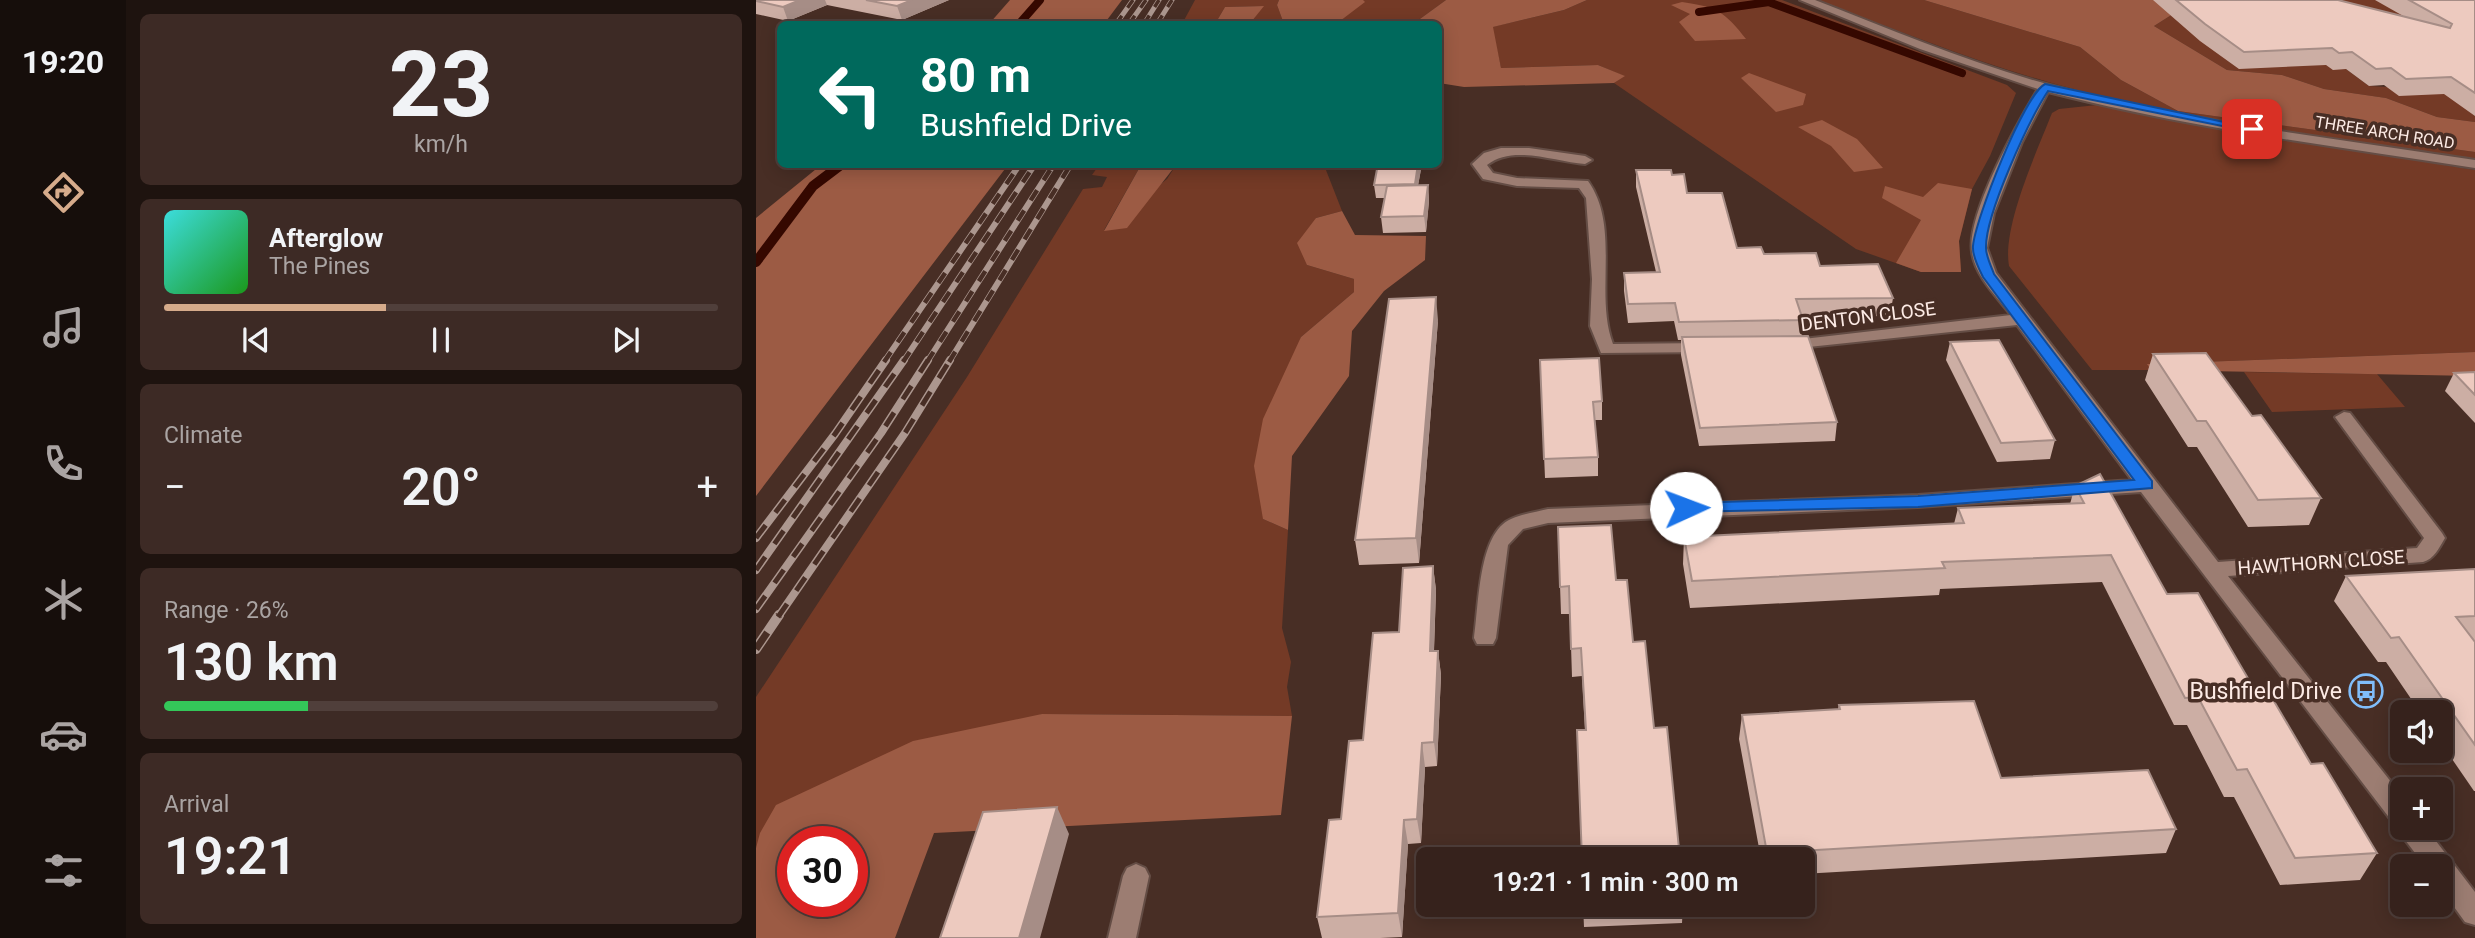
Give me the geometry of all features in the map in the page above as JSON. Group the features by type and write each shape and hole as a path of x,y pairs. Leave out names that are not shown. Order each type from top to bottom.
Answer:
{"street":[{"name":"THREE ARCH ROAD","path":"1805,0 1968,62 2045,87 2229,125 2475,164"},
{"path":"2045,87 2026,118 1983,223 1979,250 1988,274 2146,485 2390,799"},
{"path":"1585,160 1561,160 1532,151 1498,153 1485,157 1479,164 1488,176 1517,182 1583,184 1593,198 1600,279 1598,326 1607,349 1721,348"},
{"name":"DENTON CLOSE","path":"1763,347 1805,346 2023,319"},
{"name":"HAWTHORN CLOSE","path":"2214,570 2423,555 2435,538 2344,417"},
{"path":"1485,638 1498,543 1516,524 1549,516 1918,501 2146,485"},
{"path":"1122,938 1136,876"},
{"path":"2453,883 2475,913"}],"shaded area":[{"path":"1010,0 1122,0 1106,21 992,21"},
{"path":"1195,0 1279,0 1277,5 1283,21 1252,21 1263,6 1225,7 1217,21 1184,21"},
{"path":"1279,0 1365,2 1340,21 1283,21 1277,5"},
{"path":"1363,0 1446,0 1417,21 1339,21"},
{"path":"1446,0 1587,0 1564,10 1493,27 1501,68 1598,65 1625,76 1614,83 1464,87 1442,83 1442,21 1417,21"},
{"path":"1587,0 1782,0 2007,85 2016,93 1990,156 1972,189 1959,241 1961,272 1921,272 1856,249 1614,83 1624,76 1598,65 1501,68 1492,27 1564,10"},
{"path":"1818,0 1924,0 2080,47 2121,80 2178,111 2475,152 2475,160 2206,118 2100,96 1990,64"},
{"path":"1924,0 2195,0 2154,26 2227,70 2282,75 2324,89 2386,98 2437,117 2475,122 2475,152 2178,111 2121,80 2080,47"},
{"path":"2195,0 2473,0 2404,16 2326,65 2346,69 2369,86 2447,90 2475,116 2475,122 2437,117 2386,98 2324,89 2282,75 2227,70 2154,26"},
{"path":"1682,2 1719,12 1746,39 1695,41 1679,22 1690,14 1671,5"},
{"path":"1264,6 1252,21 1217,21 1225,7"},
{"path":"1749,73 1806,94 1803,105 1776,112 1741,78"},
{"path":"2097,105 2168,120 2475,170 2475,352 2148,364 2151,370 2092,370 2009,266 2008,250 2022,189 2052,113 2059,109"},
{"path":"1822,120 1857,139 1883,168 1854,172 1831,146 1798,127"},
{"path":"817,168 1006,168 756,496 756,218"},
{"path":"1097,168 1139,168 1104,230 1167,179 1174,168 1325,168 1342,211 1316,218 1307,265 1354,279 1354,292 1301,337 1263,519 1288,530 1282,628 1291,662 1287,687 1292,716 1042,714 803,826 777,826 777,838 756,848 756,697 967,377 1083,189 1102,187 1107,177 1092,175"},
{"path":"1139,168 1174,168 1127,228 1104,231"},
{"path":"1938,183 1972,189 1959,241 1961,272 1921,272 1896,263 1921,220 1882,198 1885,186 1923,197"},
{"path":"1342,211 1355,235 1426,236 1425,260 1384,291 1352,331 1349,376 1292,456 1288,530 1263,519 1254,466 1263,419 1301,337 1354,292 1354,279 1307,265 1297,243 1316,218"},
{"path":"2475,352 2475,376 2151,370 2147,364"},
{"path":"2244,372 2377,374 2405,407 2272,412"},
{"path":"1042,714 1292,716 1281,815 934,833 895,938 756,938 756,848 760,833 776,805 913,741"}],"building":[{"path":"756,0 800,0 783,7"},
{"path":"866,0 912,0 897,6"},
{"path":"2176,0 2338,0 2450,28 2452,24 2409,0 2475,0 2475,93 2451,77 2406,79 2391,68 2376,69 2352,52 2339,53 2332,48 2244,52"},
{"path":"1377,168 1417,168 1415,184 1374,185"},
{"path":"1636,170 1671,170 1672,175 1684,174 1687,193 1722,193 1737,248 1761,247 1764,254 1816,253 1820,266 1878,264 1893,298 1796,299 1803,320 1679,322 1675,303 1628,304 1624,273 1660,272"},
{"path":"1428,185 1424,216 1381,217 1387,186"},
{"path":"1436,297 1416,538 1355,540 1389,299"},
{"path":"1808,336 1837,422 1700,428 1682,337"},
{"path":"1999,340 2055,440 2001,443 1950,342"},
{"path":"2206,353 2252,416 2261,415 2321,498 2258,500 2206,421 2197,421 2153,354"},
{"path":"1599,358 1602,401 1593,402 1598,457 1544,459 1540,360"},
{"path":"2475,372 2475,395 2454,373"},
{"path":"2100,474 2167,594 2198,593 2256,692 2268,691 2311,764 2323,763 2377,853 2295,858 2247,769 2237,770 2198,697 2185,698 2111,555 1942,562 1945,568 1692,581 1684,537 1964,523 1958,508 2084,503 2075,486"},
{"path":"1611,525 1616,580 1627,580 1633,642 1645,641 1654,728 1667,727 1679,847 1582,847 1577,730 1586,730 1581,648 1571,649 1569,586 1560,587 1558,527"},
{"path":"1433,566 1430,651 1438,651 1434,742 1422,743 1417,819 1404,820 1398,913 1317,917 1329,820 1341,819 1349,741 1363,740 1373,633 1399,632 1403,568"},
{"path":"2475,569 2475,616 2456,617 2475,642 2475,745 2453,714 2453,700 2443,700 2399,637 2391,638 2346,576"},
{"path":"1974,701 2001,778 2148,770 2176,829 1815,850 1815,847 1766,847 1742,715 1840,709 1839,705"},
{"path":"1057,807 1019,938 940,938 983,812"}],"waterway":[{"path":"1022,21 1040,0"},
{"path":"1763,0 1769,2"},
{"path":"1699,12 1769,2"},
{"path":"1769,2 1962,73"},
{"path":"756,262 813,186 837,168"}],"railway":[{"path":"1118,21 1133,0"},
{"path":"1131,21 1146,0"},
{"path":"1146,21 1159,0"},
{"path":"1159,21 1172,0"},
{"path":"884,362 1017,168"},
{"path":"903,362 1032,168"},
{"path":"927,362 1051,168"},
{"path":"949,362 1069,168"},
{"path":"756,538 835,434 886,360"},
{"path":"756,570 904,360"},
{"path":"756,609 881,433 928,360"},
{"path":"778,617 905,433 950,360"},
{"path":"756,649 779,615"}],"place":[{"name":"Bushfield Drive","path":"2366,691"}],"route":[{"path":"1686,508 1918,501 2146,485 1988,274 1979,250 1983,223 2026,118 2045,87 2252,129"}]}
